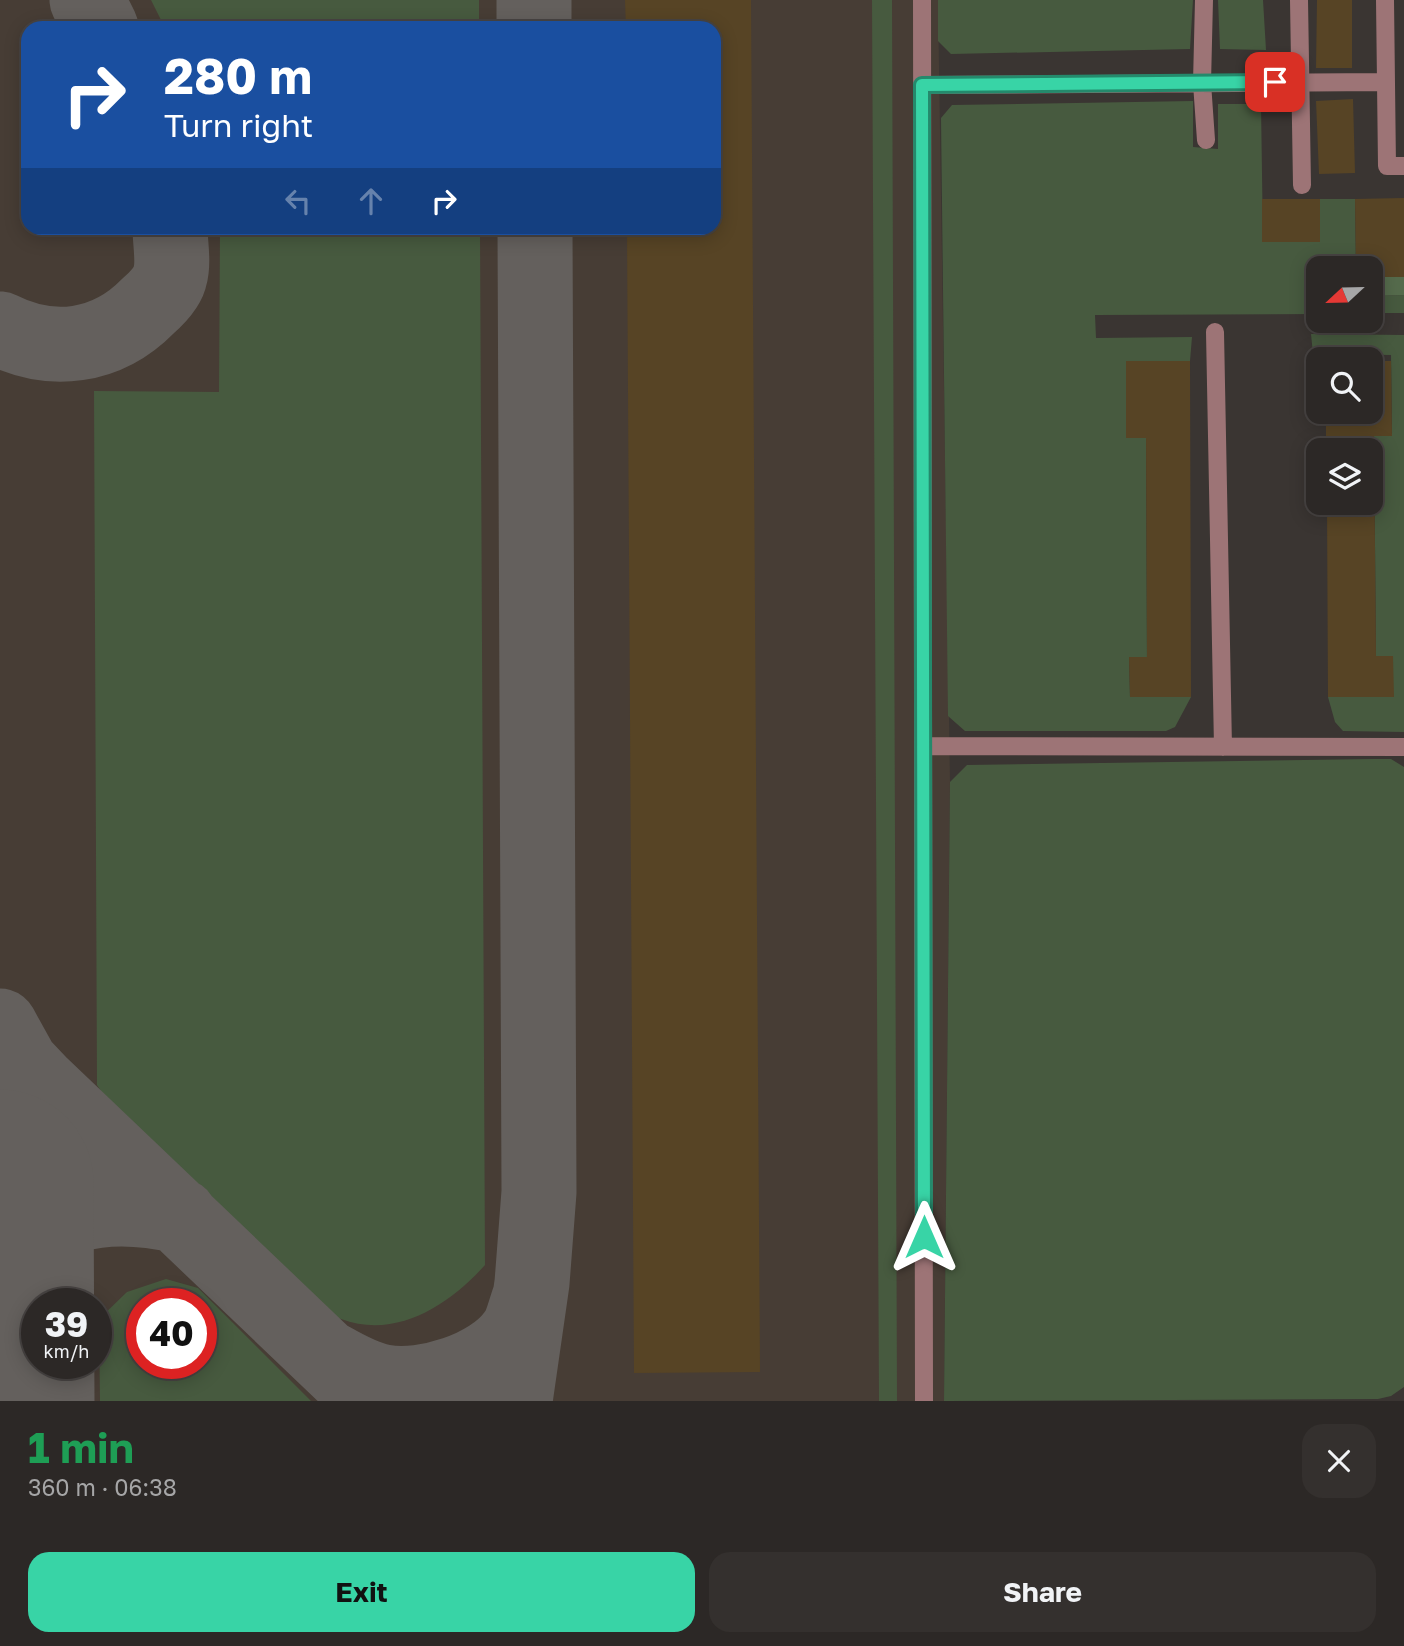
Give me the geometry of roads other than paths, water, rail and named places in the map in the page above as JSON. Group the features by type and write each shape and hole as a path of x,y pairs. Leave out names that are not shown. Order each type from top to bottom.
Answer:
{"street":[{"path":"922,0 924,1401"},
{"path":"1203,0 1202,83 1206,140"},
{"path":"1299,0 1301,185"},
{"path":"1385,0 1387,166 1404,166"},
{"path":"922,85 1385,82"},
{"path":"1214,332 1223,747"},
{"path":"923,746 1404,747"}]}
